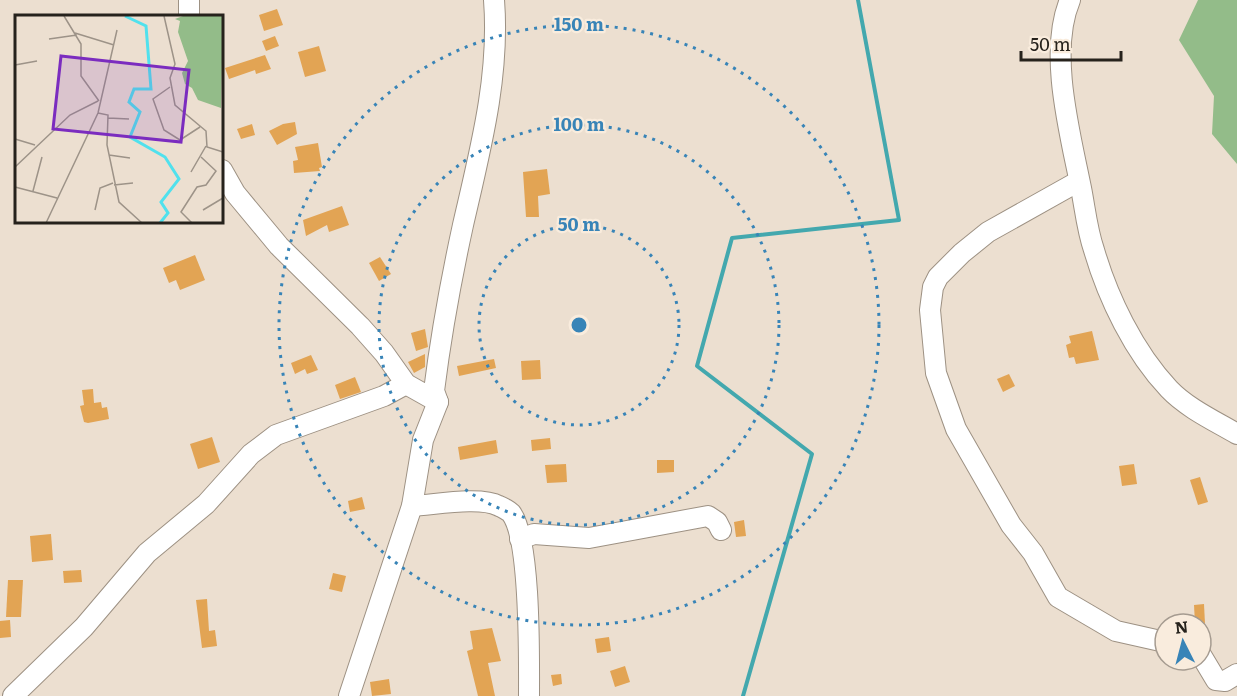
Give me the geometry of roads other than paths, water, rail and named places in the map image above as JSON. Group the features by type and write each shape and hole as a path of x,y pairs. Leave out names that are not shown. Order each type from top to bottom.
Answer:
{"street":[{"path":"349,696 412,506 423,440 438,402 434,391 448,295 476,169 495,61 494,0"},
{"path":"1070,0 1065,13 1060,47 1065,100 1093,249 1114,303 1141,352 1170,390 1237,434"},
{"path":"224,173 236,193 279,246 360,326 384,353 406,384 438,402"},
{"path":"1080,181 988,232 938,277 933,288 930,310 936,373 956,429 1011,525 1033,553 1058,597 1116,631 1153,639"},
{"path":"14,696 84,627 147,553 206,504 251,454 276,435 384,396 406,384"},
{"path":"412,506 465,502 497,504 511,513 520,539 527,594 529,696"},
{"path":"520,539 534,534 589,538 708,516 717,522 721,530"},
{"path":"1211,672 1216,680 1225,681 1237,674"}],"waterway":[{"path":"743,696 812,454 697,366 732,238 899,220 858,0"}]}
